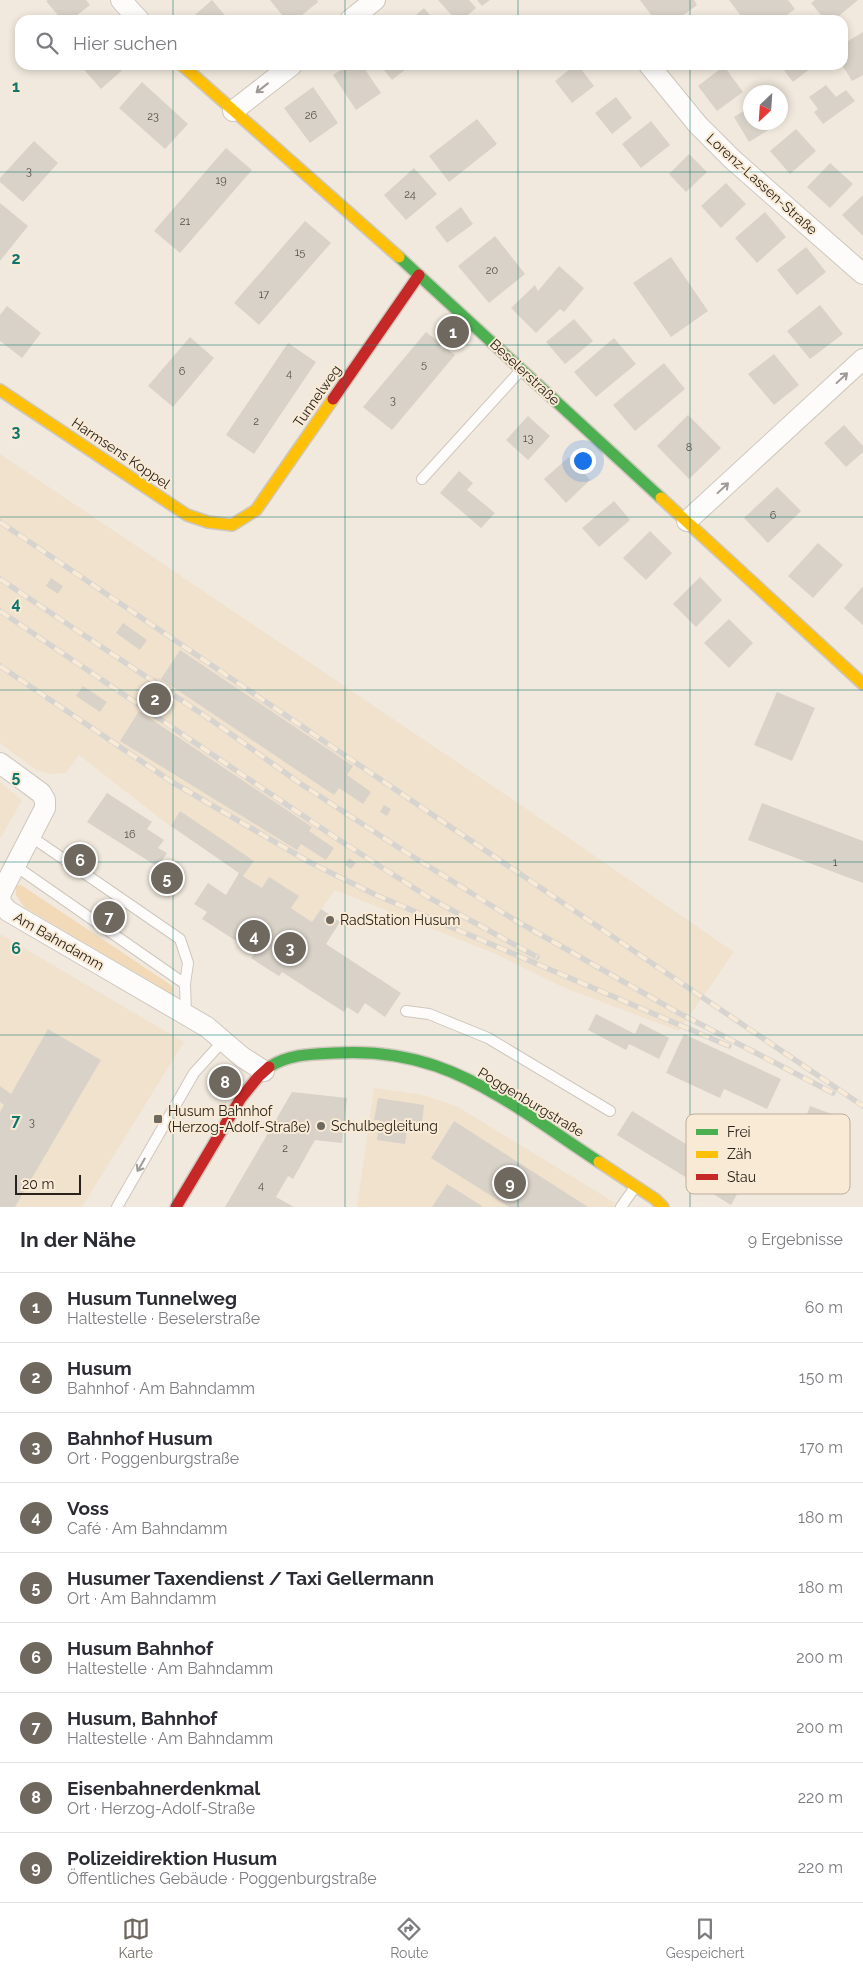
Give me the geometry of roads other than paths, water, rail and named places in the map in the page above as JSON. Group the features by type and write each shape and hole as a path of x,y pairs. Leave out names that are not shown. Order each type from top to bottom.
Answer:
{"street":[{"path":"121,0 134,15"},
{"path":"356,15 375,0"},
{"name":"Beselerstraße","path":"188,70 419,275 863,684"},
{"path":"233,111 286,70"},
{"name":"Lorenz-Lassen-Straße","path":"653,70 698,125 732,159 863,274"},
{"name":"Tunnelweg","path":"232,525 256,510 260,505 419,275"},
{"path":"687,521 863,359"},
{"name":"Harmsens Koppel","path":"0,390 187,515 208,522 232,525"},
{"name":"Am Bahndamm","path":"0,763 32,785 41,793 45,800 45,808 0,895 8,911 207,1027 242,1057 264,1071"},
{"name":"Poggenburgstraße","path":"176,1207 240,1100 264,1071 276,1062 295,1054 336,1052 377,1054 435,1066 484,1088 663,1204"}],"lane":[{"path":"422,479 522,370"},
{"path":"30,836 180,939 188,963 185,984 186,1014"},
{"path":"14,865 185,984"},
{"path":"406,1012 429,1014 488,1038 610,1111"},
{"path":"117,1207 194,1073 212,1056 223,1041"},
{"path":"621,1207 635,1186"}],"railway":[{"path":"0,522 863,1106"},
{"path":"0,579 214,722 301,784 513,919 677,1012 833,1093"},
{"path":"0,611 336,838 428,897 537,957"},
{"path":"0,666 172,782 311,863 376,895 729,1046"}],"place":[{"name":"Husum Tunnelweg","path":"453,332"},
{"name":"Husum","path":"155,699"},
{"name":"Husum Bahnhof","path":"80,860"},
{"name":"Husumer Taxendienst / Taxi Gellermann","path":"167,878"},
{"name":"Husum, Bahnhof","path":"109,917"},
{"name":"RadStation Husum","path":"330,920"},
{"name":"Voss","path":"254,936"},
{"name":"Bahnhof Husum","path":"290,948"},
{"name":"Eisenbahnerdenkmal","path":"225,1082"},
{"name":"Husum Bahnhof (Herzog-Adolf-Straße)","path":"158,1119"},
{"name":"Schulbegleitung","path":"321,1126"},
{"name":"Polizeidirektion Husum","path":"510,1183"}]}
